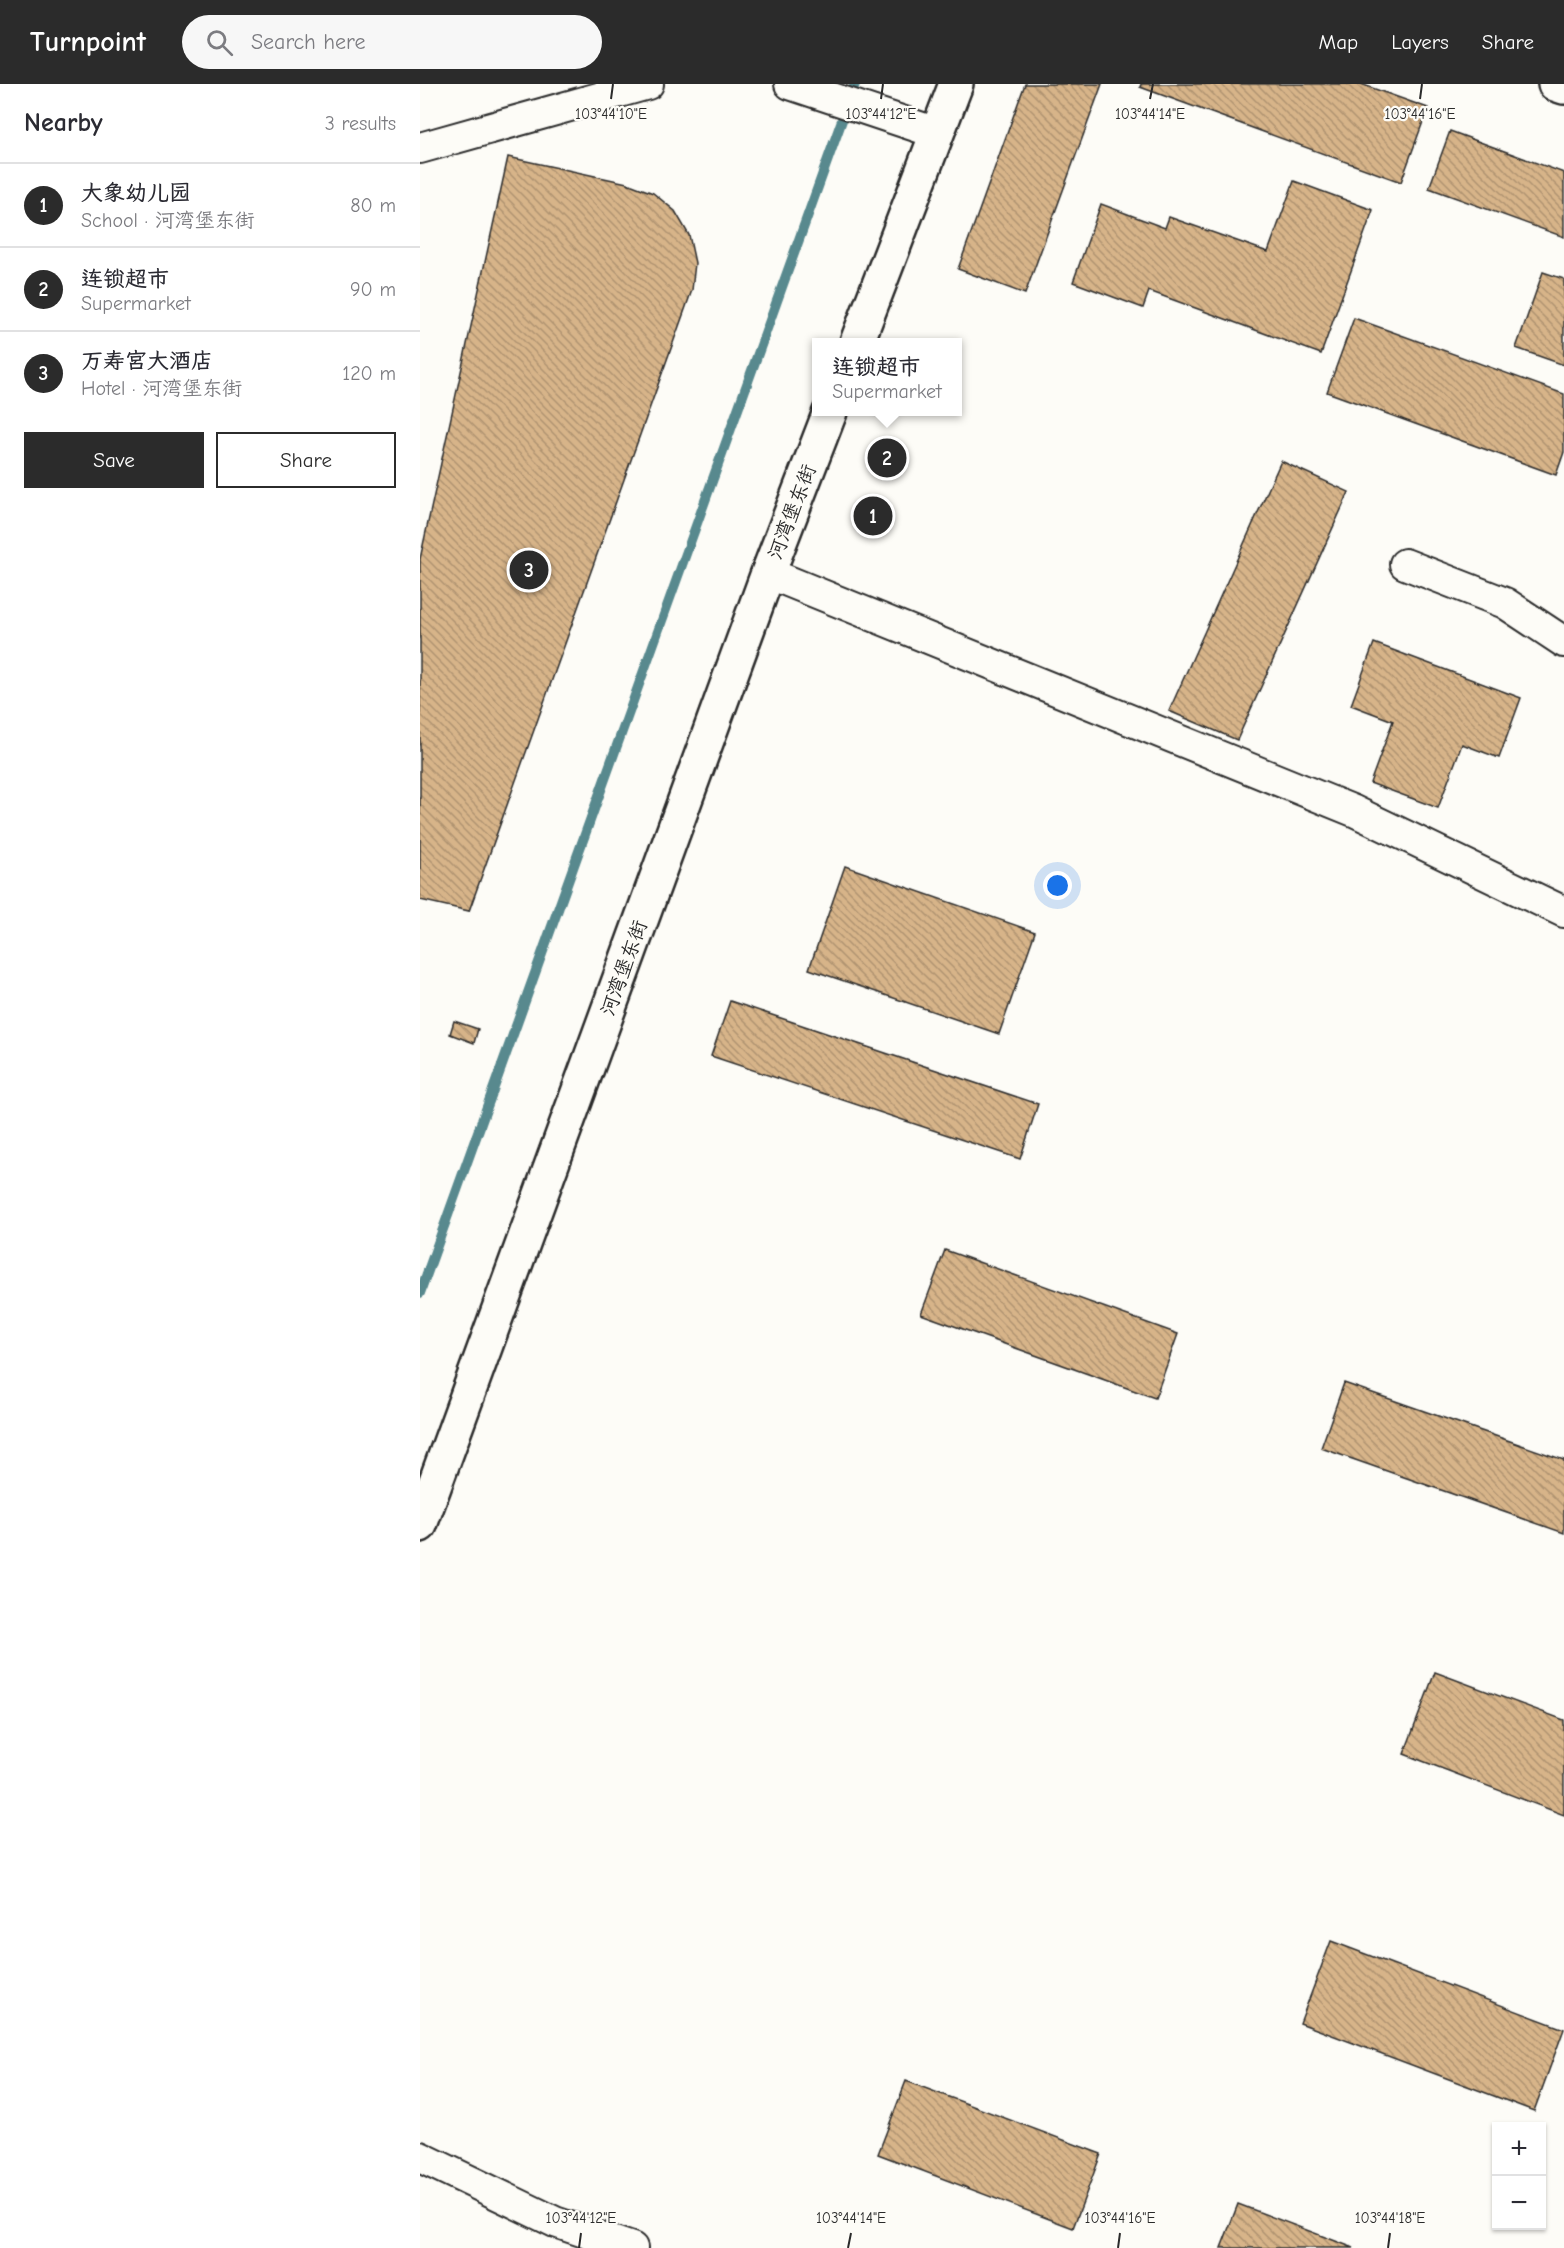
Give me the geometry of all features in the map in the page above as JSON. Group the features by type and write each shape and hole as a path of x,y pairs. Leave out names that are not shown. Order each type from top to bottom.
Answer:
{"street":[{"path":"420,148 648,84"},
{"path":"790,84 937,133"},
{"path":"859,338 956,84"},
{"path":"1555,84 1564,87"},
{"name":"河湾堡东街","path":"420,1526 768,573 828,416"},
{"path":"1405,564 1505,603 1564,642"},
{"path":"768,573 1354,811 1564,912"},
{"path":"420,2157 555,2222 632,2248"}],"building":[{"path":"1025,84 1102,84 1025,294 958,269"},
{"path":"1141,84 1361,84 1428,108 1401,182 1140,87"},
{"path":"1450,131 1564,173 1564,237 1429,188"},
{"path":"508,157 627,183 653,193 675,211 689,235 695,263 692,290 469,911 420,900 420,559"},
{"path":"1294,181 1373,210 1321,354 1149,291 1143,308 1073,282 1101,204 1165,228 1169,217 1268,252"},
{"path":"1543,272 1564,279 1564,365 1516,348"},
{"path":"1354,318 1564,394 1564,452 1556,475 1327,392"},
{"path":"1281,461 1349,492 1237,740 1169,711"},
{"path":"1374,643 1521,698 1499,758 1462,744 1438,808 1370,783 1393,721 1351,705"},
{"path":"845,866 1035,932 999,1034 809,969"},
{"path":"730,1001 1038,1104 1020,1159 711,1056"},
{"path":"454,1021 478,1029 474,1043 450,1034"},
{"path":"945,1250 1178,1334 1155,1398 921,1314"},
{"path":"1344,1383 1564,1460 1564,1533 1321,1448"},
{"path":"1435,1672 1564,1720 1564,1815 1404,1754"},
{"path":"1331,1941 1564,2029 1534,2111 1300,2023"},
{"path":"906,2081 1101,2154 1073,2228 878,2154"},
{"path":"1238,2204 1354,2248 1221,2248"}],"waterway":[{"path":"420,1293 855,84"}],"place":[{"name":"连锁超市","path":"887,458"},
{"name":"大象幼儿园","path":"873,516"},
{"name":"万寿宫大酒店","path":"529,570"}]}
